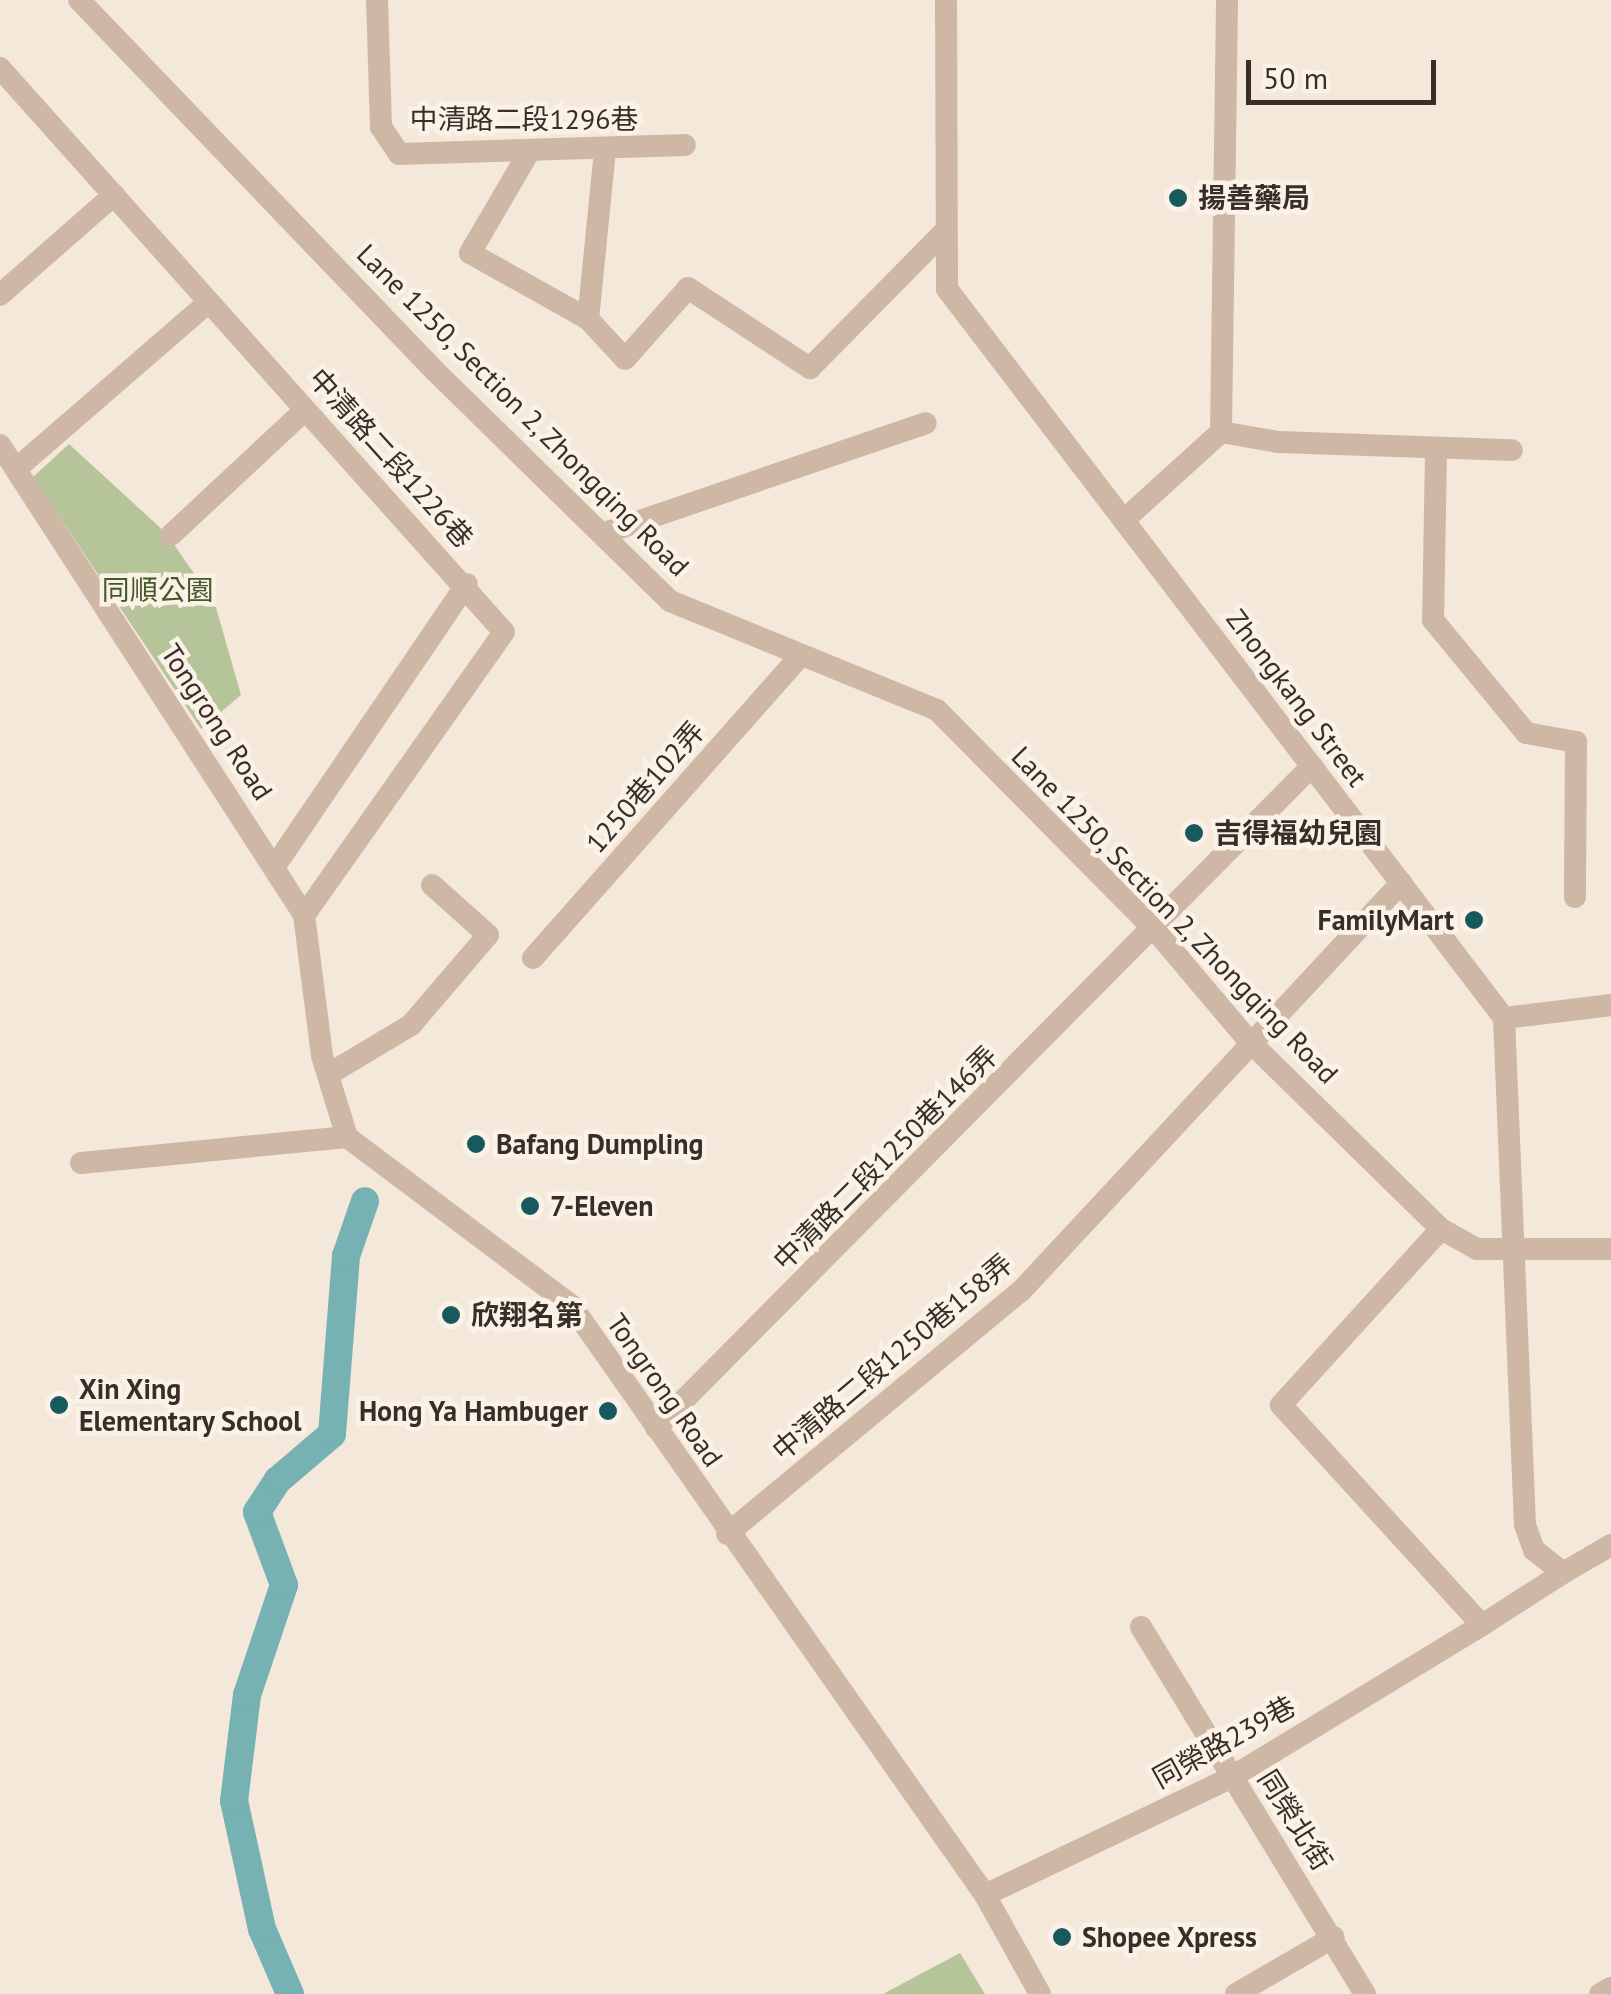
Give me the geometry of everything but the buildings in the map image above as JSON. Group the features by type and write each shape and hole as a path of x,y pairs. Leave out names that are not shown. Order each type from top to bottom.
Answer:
{"street":[{"name":"Lane 1250, Section 2, Zhongqing Road","path":"78,0 670,601 937,710 1156,931 1249,1041 1441,1230 1477,1249 1611,1249"},
{"name":"中清路二段1296巷","path":"378,0 381,126 399,154 685,146"},
{"name":"Zhongkang Street","path":"946,0 944,232 948,290 1504,1018"},
{"path":"1124,520 1220,432 1227,0"},
{"name":"中清路二段1226巷","path":"0,68 8,93 114,195 467,584 504,632 304,915"},
{"path":"588,319 605,150"},
{"path":"529,152 470,253 588,319 624,359 688,288 810,368 944,232"},
{"path":"0,295 114,195"},
{"path":"16,469 209,302"},
{"path":"172,536 306,410"},
{"path":"602,534 926,423"},
{"path":"1220,432 1436,452 1512,450"},
{"name":"Tongrong Road","path":"0,445 304,915 329,1074 348,1137 570,1306 985,1895 1040,1994"},
{"path":"1436,452 1433,620 1526,733 1576,742 1575,897"},
{"path":"275,866 467,584"},
{"name":"1250巷102弄","path":"533,958 801,655"},
{"name":"中清路二段1250巷146弄","path":"656,1428 1156,931 1312,766"},
{"name":"中清路二段1250巷158弄","path":"727,1534 1021,1290 1249,1041 1401,883"},
{"path":"329,1074 411,1025 488,935 432,885"},
{"path":"1611,1005 1504,1018 1510,1250 1525,1524 1534,1550 1563,1573 1611,1545"},
{"path":"82,1163 348,1137"},
{"path":"1441,1230 1281,1405 1482,1624"},
{"name":"同榮路239巷","path":"985,1895 1232,1776 1563,1573"},
{"name":"同榮北街","path":"1141,1627 1334,1937 1365,1994"},
{"path":"1236,1994 1334,1937"},
{"path":"1600,1994 1611,1988"}],"green space":[{"name":"同順公園","path":"69,444 166,533 215,604 241,695 201,729 33,477"},
{"path":"960,1953 985,1994 883,1994"}],"waterway":[{"path":"290,1994 262,1929 234,1801 247,1695 284,1585 257,1512 278,1480 332,1434 346,1256 365,1201"}],"place":[{"name":"揚善藥局","path":"1178,198"},
{"name":"吉得福幼兒園","path":"1194,833"},
{"name":"FamilyMart","path":"1474,920"},
{"name":"Bafang Dumpling","path":"476,1144"},
{"name":"7-Eleven","path":"530,1206"},
{"name":"欣翔名第","path":"451,1315"},
{"name":"Xin Xing Elementary School","path":"59,1405"},
{"name":"Hong Ya Hambuger","path":"608,1411"},
{"name":"Shopee Xpress","path":"1062,1937"}]}
